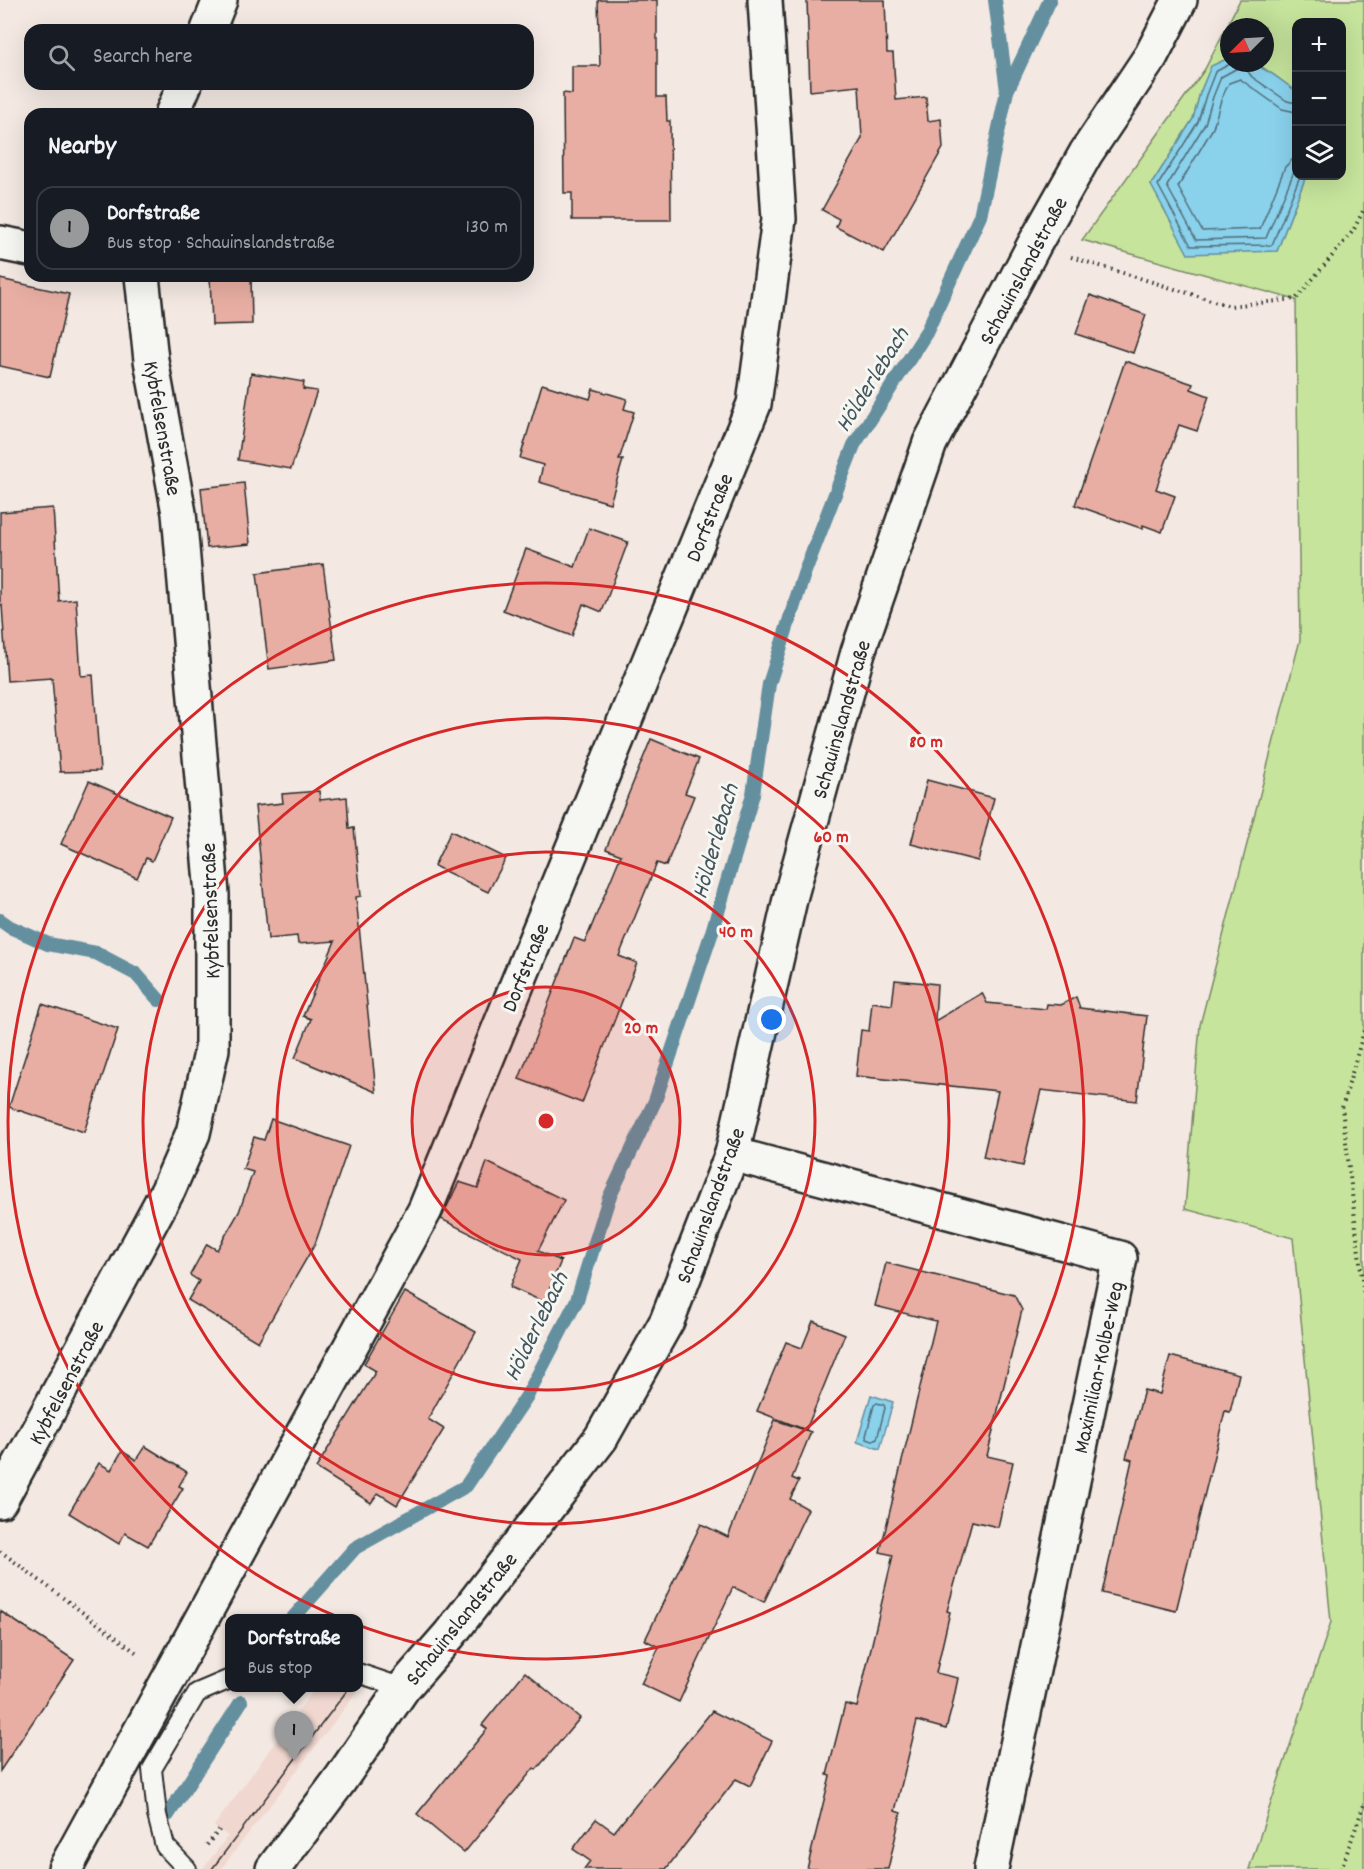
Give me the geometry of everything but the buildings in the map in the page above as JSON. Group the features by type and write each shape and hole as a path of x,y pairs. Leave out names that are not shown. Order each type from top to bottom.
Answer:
{"street":[{"path":"210,24 220,0"},
{"name":"Dorfstraße","path":"65,1869 424,1210 754,404 779,219 765,0"},
{"name":"Schauinslandstraße","path":"273,1869 360,1752 403,1689 450,1634 601,1438 667,1321 732,1154 791,894 858,652 930,443 1034,245 1086,153 1151,56 1180,0"},
{"path":"175,108 182,90"},
{"path":"0,243 24,248"},
{"name":"Kybfelsenstraße","path":"0,1501 168,1190 193,1133 212,1049 212,894 179,513 151,360 143,282"},
{"name":"Maximilian-Kolbe-Weg","path":"732,1154 1120,1258 992,1869"}],"lane":[{"path":"363,1675 403,1689"},
{"path":"187,1869 165,1846 157,1815 152,1770 197,1693 225,1681"}],"path":[{"path":"1034,245 1230,306 1296,299 1353,231 1364,209"},
{"path":"1364,1031 1342,1108 1364,1296"},
{"path":"0,1551 169,1677"},
{"path":"1341,1869 1364,1805"}],"shaded area":[{"path":"312,1692 357,1692 221,1869 203,1869 228,1836 214,1826"}],"green space":[{"path":"1240,0 1364,0 1364,1869 1249,1869 1331,1622 1293,1238 1185,1209 1200,1025 1300,640 1296,300 1082,240 1205,69 1220,39 1220,62 1211,67 1200,93 1193,119 1151,185 1277,251 1304,180 1346,180 1346,18 1292,18 1292,88 1269,72 1274,72 1274,18 1231,18"}],"water":[{"path":"1220,62 1220,72 1269,72 1292,88 1292,180 1304,180 1277,251 1188,254 1151,185 1193,119 1211,66"},
{"path":"871,1395 893,1402 880,1449 857,1442"}],"waterway":[{"path":"995,0 1007,91"},
{"name":"Hölderlebach","path":"297,1614 355,1548 466,1486 527,1396 577,1300 609,1198 655,1101 712,932 753,794 769,684 804,574 854,445 926,333 980,216 1007,91 1050,0"},
{"path":"0,920 48,944 96,953 136,974 159,1000"},
{"name":"Hölderlebach","path":"168,1815 241,1702"}],"tram line":[{"path":"212,1869 346,1692"}],"place":[{"name":"Dorfstraße","path":"294,1761"}]}
